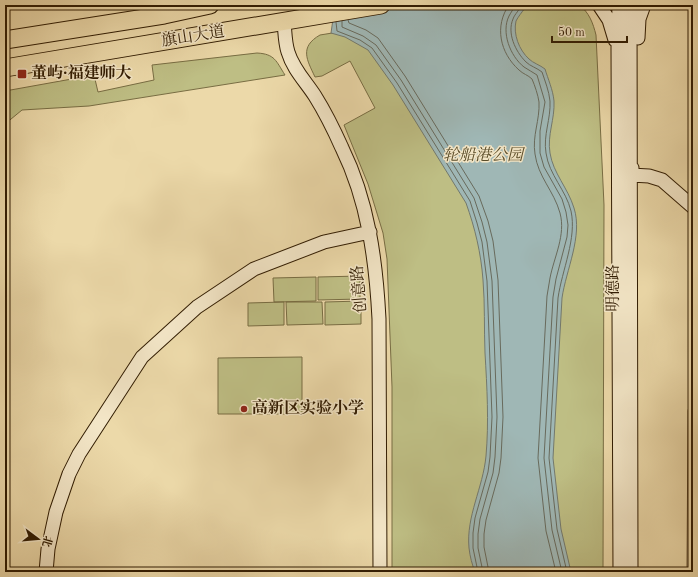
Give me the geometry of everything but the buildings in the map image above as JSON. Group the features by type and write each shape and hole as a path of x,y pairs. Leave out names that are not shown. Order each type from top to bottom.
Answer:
{"highway":[{"name":"旗山大道","path":"5,40 162,10 210,5"},
{"name":"旗山大道","path":"5,68 381,5"}],"street":[{"path":"599,5 609,20 618,48"},
{"path":"619,5 620,572"},
{"name":"明德路","path":"630,5 631,572"},
{"path":"644,5 638,27 638,71 631,175 649,176 662,180 693,206"},
{"name":"创意路","path":"284,22 288,52 297,71 316,98 342,148 359,190 370,232 377,286 379,319 380,572"},
{"path":"46,572 52,528 69,474 79,454 142,357 197,307 254,269 324,242 370,232"},
{"path":"692,572 693,411"}],"green space":[{"name":"轮船港公园","path":"504,5 579,5 590,18 596,35 604,205 603,572 392,572 392,387 387,259 383,233 368,184 344,125 375,108 350,61 322,76 315,77 309,65 307,49 309,44 320,35"},
{"path":"257,53 268,55 274,59 285,75 89,106 22,110 5,124 5,91 94,75 98,92 154,80 152,65"},
{"path":"360,276 360,299 318,300 318,277"},
{"path":"316,277 316,301 274,302 273,278"},
{"path":"361,301 361,324 325,325 325,302"},
{"path":"284,302 284,325 248,326 248,303"},
{"path":"286,302 322,302 323,324 287,325"},
{"path":"302,357 302,414 218,414 218,358"}],"water":[{"path":"335,5 524,5 525,8 516,21 516,36 525,55 545,69 554,101 549,146 550,153 554,167 574,208 576,219 573,253 562,298 553,458 561,529 571,572 475,572 469,548 469,536 472,513 482,479 486,456 488,417 484,289 481,260 475,231 466,203 393,85 368,50 345,37 331,33"}],"place":[{"name":"董屿·福建师大","path":"22,74"},
{"name":"高新区实验小学","path":"244,409"}]}
